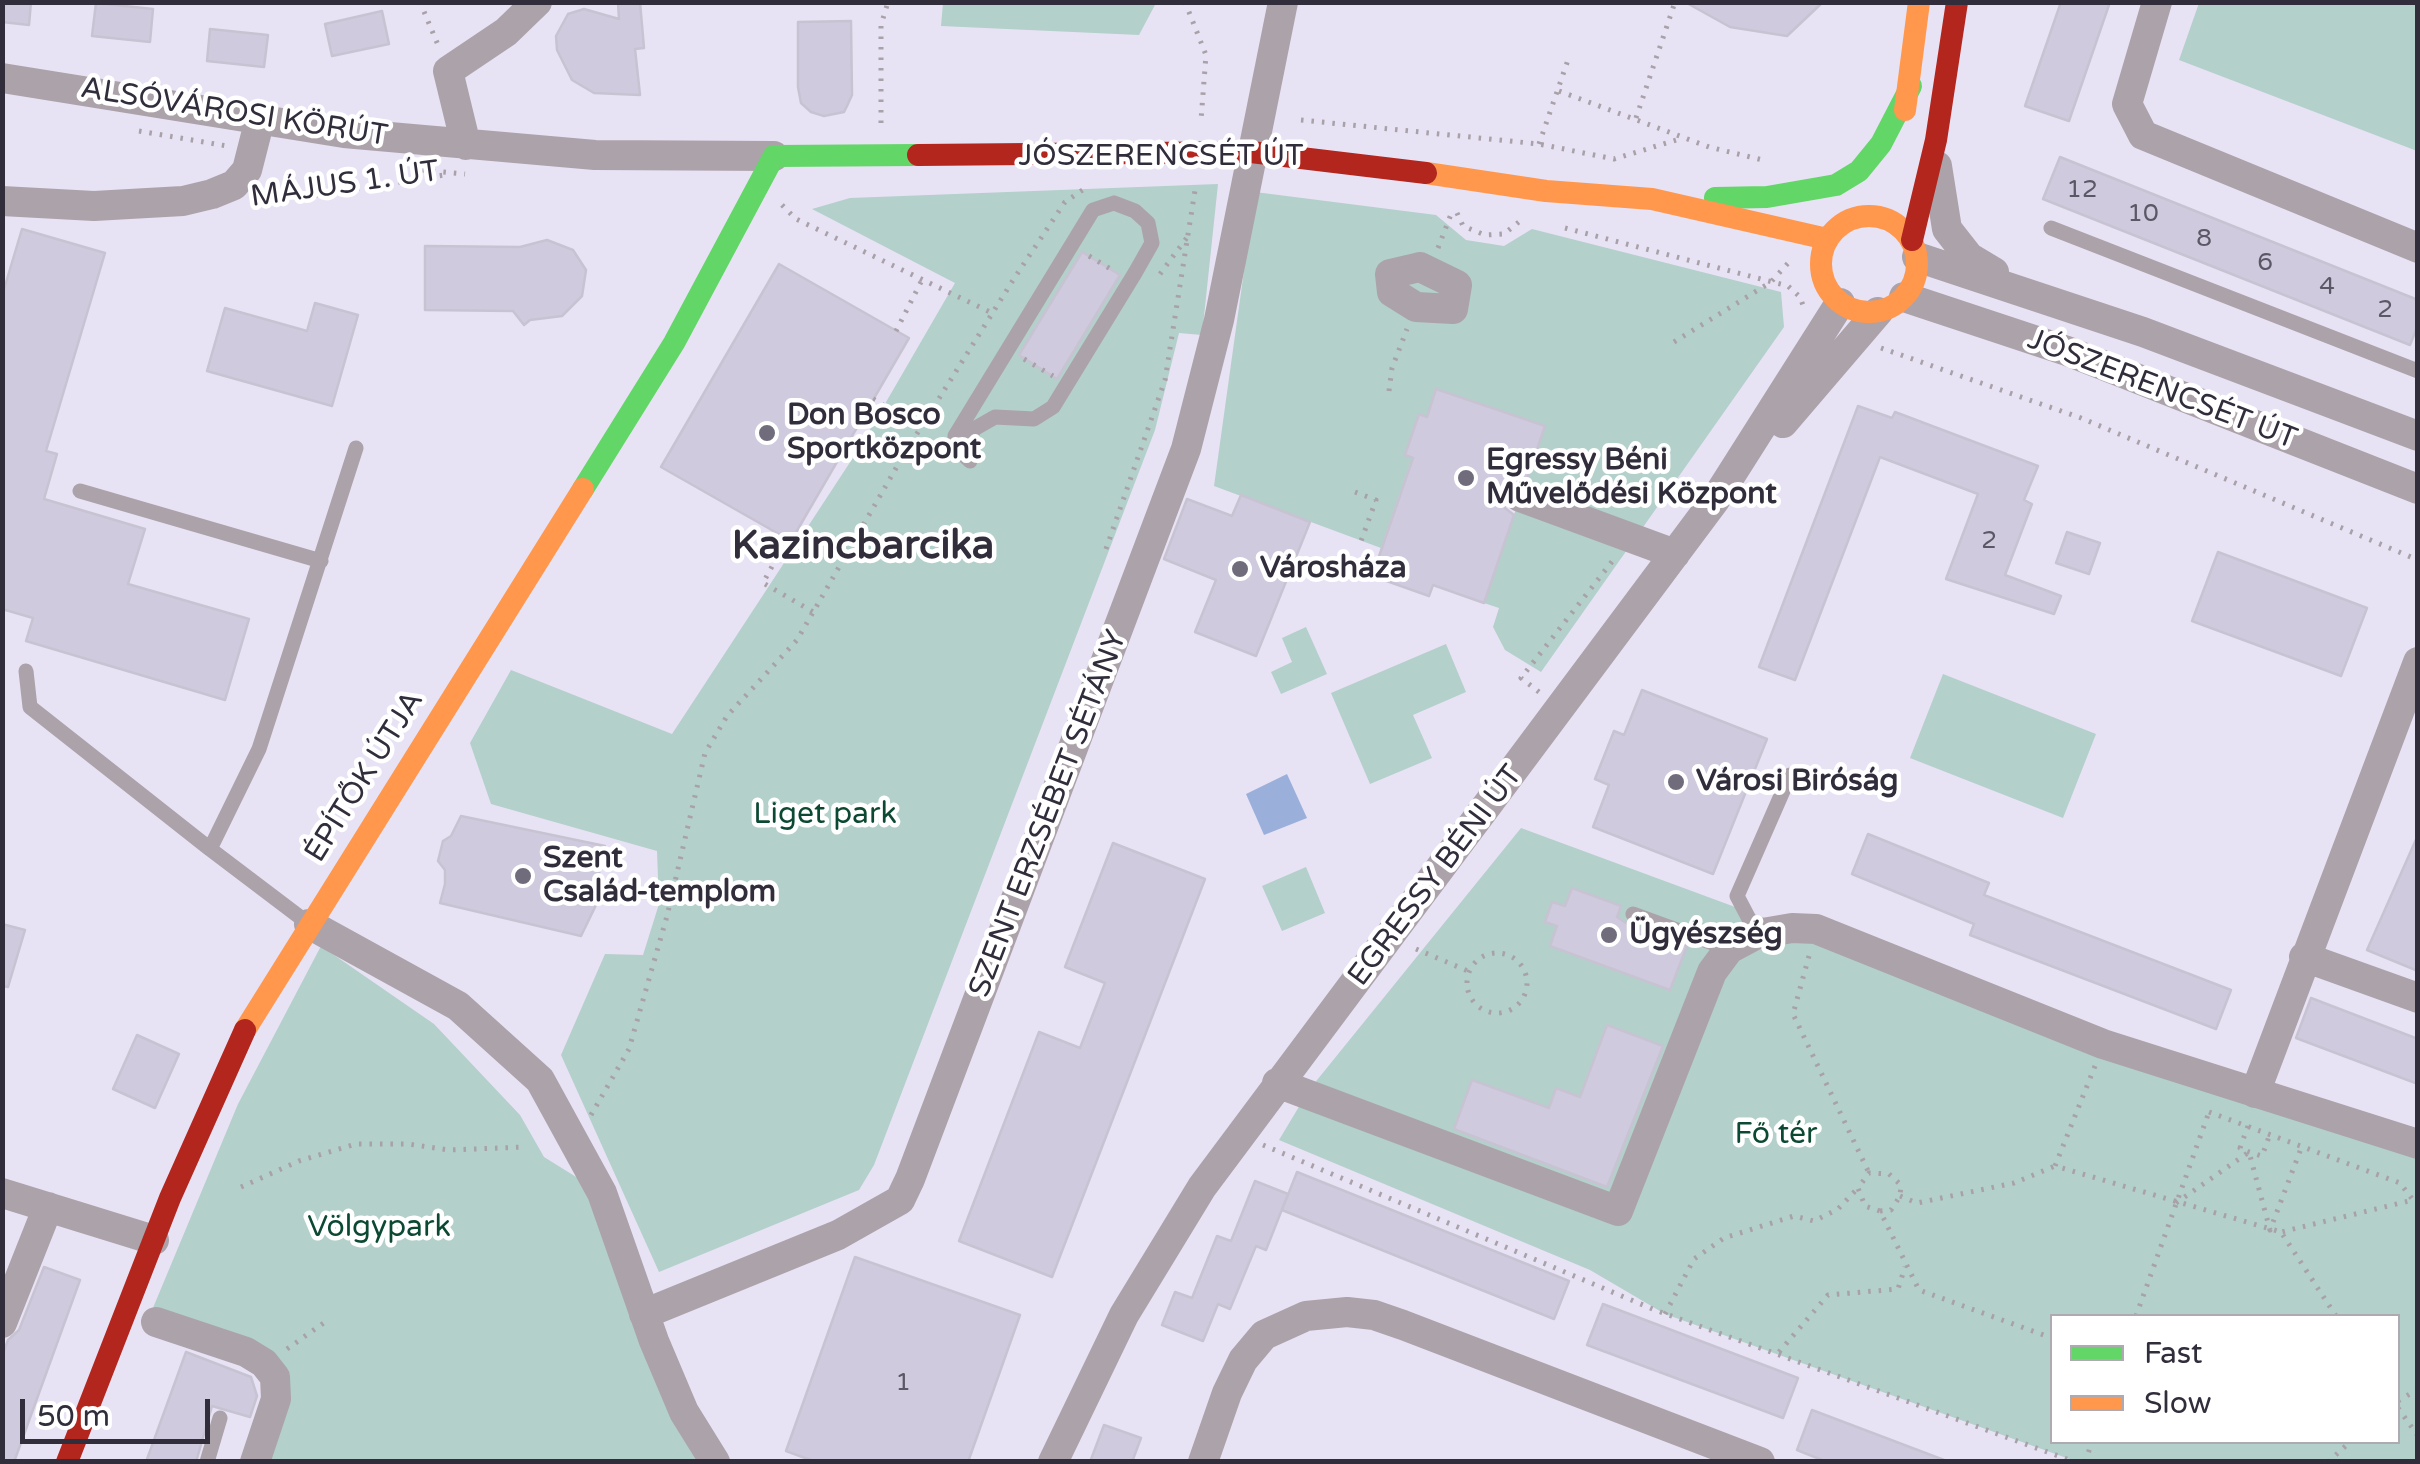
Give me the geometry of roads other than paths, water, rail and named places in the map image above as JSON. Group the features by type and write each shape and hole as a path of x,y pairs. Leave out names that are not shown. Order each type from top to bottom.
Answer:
{"street":[{"path":"466,145 448,71 506,32 537,2"},
{"name":"SZENT ERZSÉBET SÉTÁNY","path":"644,1314 838,1235 900,1200 1186,449 1219,320 1283,2"},
{"path":"1890,168 1911,86 1919,2"},
{"path":"1840,337 1891,304 1917,271 1914,248 1936,140 1957,2"},
{"path":"2157,2 2127,104 2143,134 2418,248"},
{"name":"ALSÓVÁROSI KÖRÚT","path":"2,78 260,120 466,145 595,154 774,156"},
{"path":"1652,199 1767,197 1836,185 1859,171 1881,144 1911,86"},
{"name":"MÁJUS 1. ÚT","path":"2,200 94,206 183,201 212,194 234,184 247,170 260,120"},
{"path":"1936,140 1939,195 1947,229 1969,257 2031,294"},
{"name":"JÓSZERENCSÉT ÚT","path":"774,156 1252,152 1325,158 1546,192 1652,199 1827,240"},
{"name":"ÉPÍTŐK ÚTJA","path":"68,1462 154,1240 238,1040 674,343 762,186 774,156"},
{"name":"JÓSZERENCSÉT ÚT","path":"1546,192 1761,249"},
{"path":"1891,304 1864,312 1840,303 1822,277 1820,264 1827,240 1841,224 1875,208 1901,227 1914,248"},
{"name":"JÓSZERENCSÉT ÚT","path":"1914,248 2418,436"},
{"path":"1790,262 1822,277"},
{"path":"1409,267 1430,270 1457,285 1457,302 1444,311 1416,307 1392,292 1390,274 1409,267"},
{"name":"EGRESSY BÉNI ÚT","path":"1054,1462 1096,1367 1160,1253 1277,1084 1840,337 1840,303"},
{"name":"JÓSZERENCSÉT ÚT","path":"1891,304 2066,351 2418,488"},
{"path":"1520,498 1675,554"},
{"path":"2255,1093 2418,662"},
{"path":"309,924 458,1006 540,1080 576,1138 602,1193 644,1314 684,1412 710,1459"},
{"path":"1277,1084 1618,1211 1712,972 1729,950 1757,934 1816,929 2104,1044 2418,1144"},
{"path":"2304,957 2418,998"},
{"path":"2,1193 154,1240"},
{"path":"2,1323 48,1207"},
{"path":"1202,1462 1226,1394 1243,1360 1264,1335 1306,1316 1347,1312 1374,1315 1404,1325 1760,1462"},
{"path":"156,1322 246,1352 264,1363 275,1377 276,1399 255,1462"}],"lane":[{"path":"1114,203 1136,211 1148,223 1152,243 1053,407 1034,419 995,417 974,429 968,444 970,461 957,450 955,436 1094,210 1114,203"},
{"path":"2052,228 2418,371"},
{"path":"210,850 258,749 356,448"},
{"path":"80,492 321,561"},
{"path":"26,670 30,706 309,924"},
{"path":"1757,934 1737,896 1790,775"},
{"path":"1633,914 1729,950"},
{"path":"207,1462 220,1418"}],"water":[{"path":"1287,774 1307,818 1264,835 1246,794"}],"place":[{"name":"Don Bosco Sportközpont","path":"767,433"},
{"name":"Egressy Béni Művelődési Központ","path":"1466,478"},
{"name":"Városháza","path":"1240,569"},
{"name":"Városi Biróság","path":"1676,782"},
{"name":"Szent Család-templom","path":"523,876"},
{"name":"Ügyészség","path":"1609,935"}],"district":[{"name":"Kazincbarcika","path":"863,547"}],"park label":[{"name":"Liget park","path":"825,815"},
{"name":"Fő tér","path":"1776,1135"},
{"name":"Völgypark","path":"379,1228"}]}
